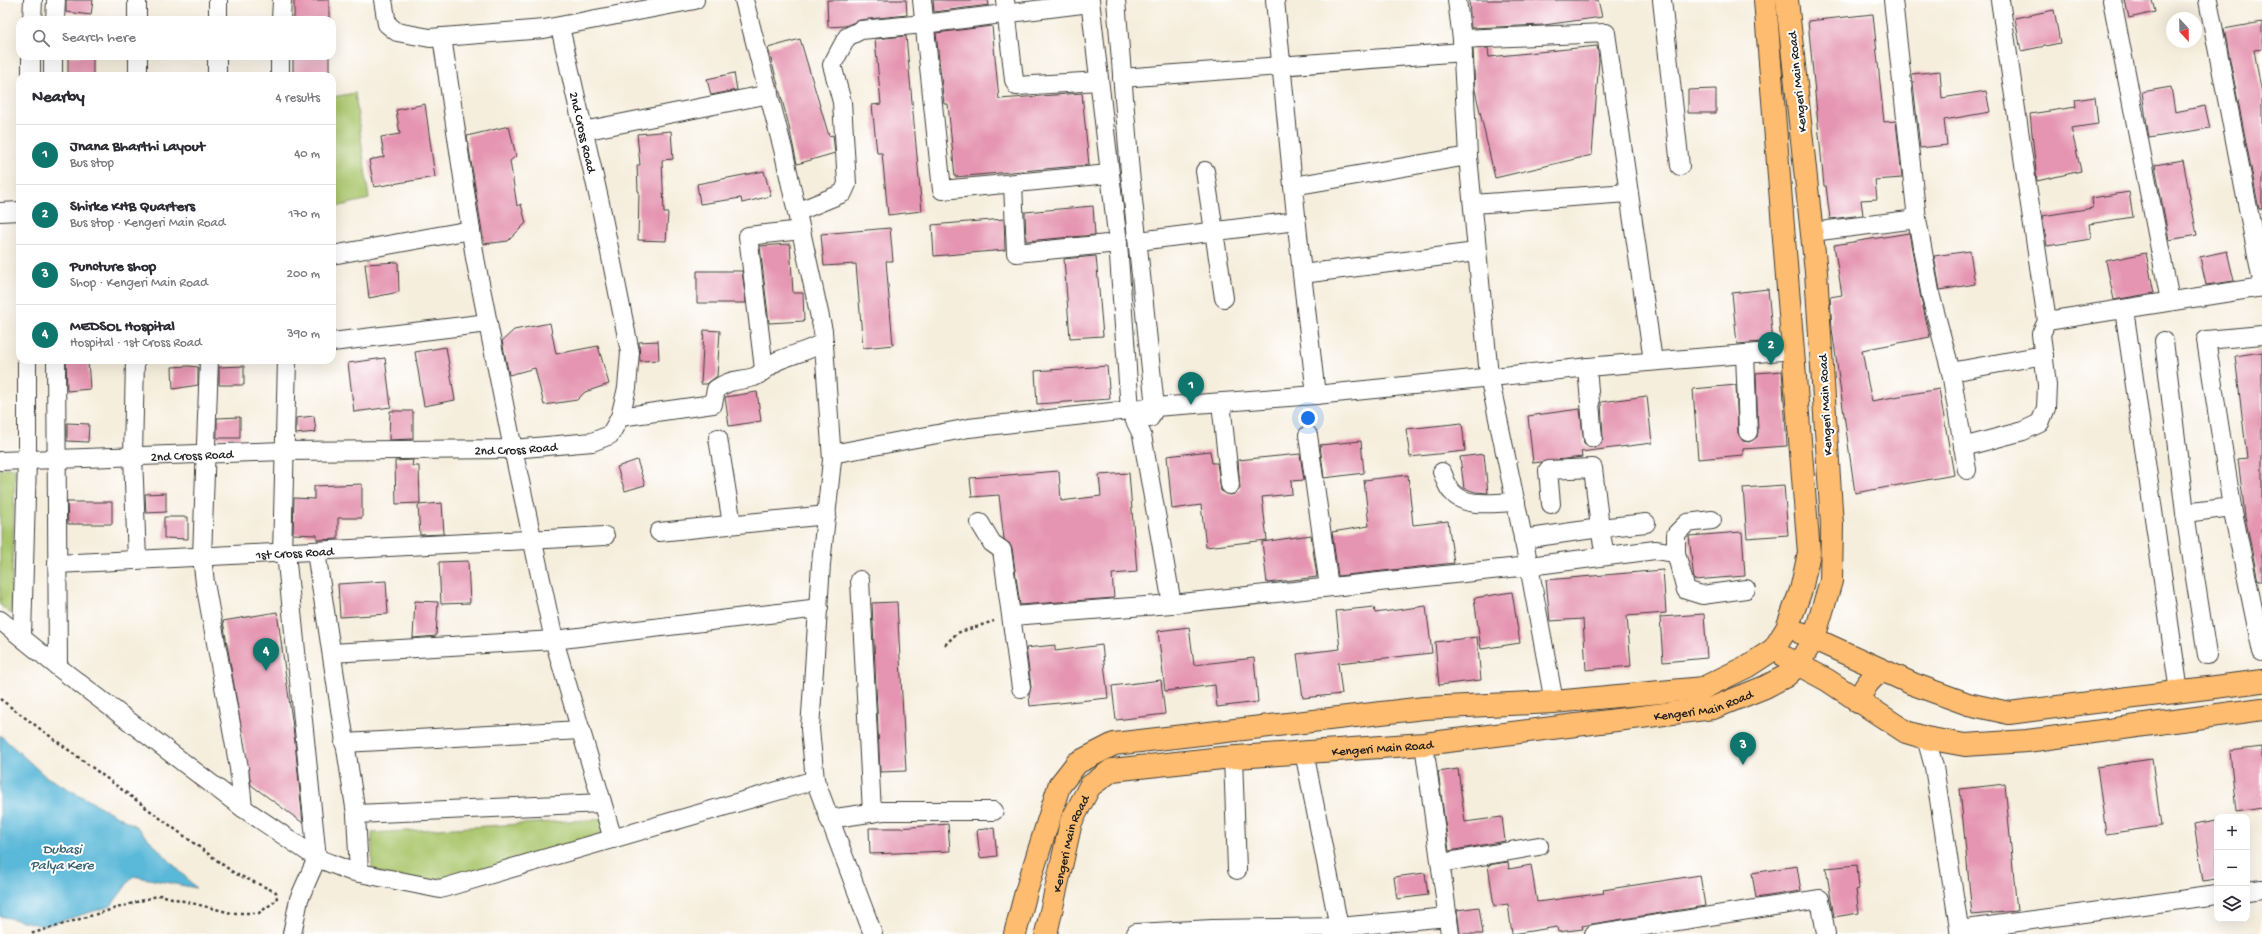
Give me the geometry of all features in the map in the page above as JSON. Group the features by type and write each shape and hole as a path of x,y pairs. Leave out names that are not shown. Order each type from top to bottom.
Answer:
{"main road":[{"name":"Kengeri Main Road","path":"1015,934 1026,892 1059,786 1077,764 1114,744 1424,708 1554,702 1703,688 1748,666 1774,650 1787,628 1801,590 1810,553 1765,0"},
{"name":"Kengeri Main Road","path":"1046,934 1070,822 1090,786 1112,770 1233,757 1424,744 1713,708 1786,676 1798,665 1814,638 1831,581 1832,525 1816,272 1787,0"},
{"path":"1787,628 1814,638 1882,671 1968,704 2009,713 2262,681"},
{"path":"1774,650 1798,665 1827,680 1858,702 1906,732 1926,738 1965,745 2009,743 2262,709"},
{"path":"1858,702 1864,687 1870,678 1882,671"},
{"path":"2009,713 2009,743"}],"street":[{"path":"32,0 32,16"},
{"path":"54,16 56,0"},
{"path":"137,0 137,16"},
{"path":"218,0 218,16"},
{"path":"281,16 282,0"},
{"path":"382,0 387,24 397,32 430,38 544,30 696,0"},
{"path":"744,0 769,94 797,212 824,342 832,454 810,729 815,780 873,934"},
{"path":"922,0 942,190 1109,174"},
{"path":"1116,0 1130,172 1139,241 1155,407 1142,435"},
{"path":"1275,0 1296,221 1316,395"},
{"path":"1457,0 1463,45 1468,156 1474,204 1476,252 1489,376 1529,566 1554,702"},
{"path":"1662,0 1680,166"},
{"path":"1893,0 1917,219 1931,297 1951,372 1967,470"},
{"path":"1963,447 2023,432 2040,423 2046,408 2047,385 2041,334 2047,321 2000,0"},
{"path":"2112,0 2170,301"},
{"path":"2208,0 2262,281"},
{"path":"797,212 844,193 847,184 842,102 832,65 847,37 861,30 924,24 1006,6 1090,2 1118,243 1130,410 1142,435 1172,604"},
{"path":"1006,6 1014,80 1017,86 1099,80"},
{"name":"2nd Cross Road","path":"0,461 284,451 513,450 592,442 610,435 620,417 627,388 630,352 560,26"},
{"path":"1122,78 1280,65 1463,45 1606,32 1628,193 1654,361"},
{"path":"442,37 471,230 488,323 532,540 554,640 613,839"},
{"path":"30,72 31,60"},
{"path":"53,60 53,72"},
{"path":"138,60 138,72"},
{"path":"217,60 217,72"},
{"path":"583,131 769,94"},
{"path":"1293,186 1468,156"},
{"path":"1205,171 1224,298"},
{"path":"1013,184 1016,253 1118,243"},
{"path":"1474,204 1628,193"},
{"path":"0,212 16,211"},
{"path":"1812,232 1917,219"},
{"path":"1139,241 1296,221"},
{"path":"336,254 471,230"},
{"path":"764,369 748,236 801,230"},
{"path":"1302,274 1476,252"},
{"path":"2047,321 2262,287"},
{"path":"2124,309 2179,692"},
{"path":"336,342 488,323"},
{"path":"2262,335 2206,340 2232,507 2259,631 2262,652"},
{"path":"2164,341 2185,513 2207,654"},
{"path":"620,417 713,404 716,389 736,379 756,377 764,369 777,361 808,352 824,342"},
{"path":"832,454 969,428 1155,407 1316,395 1489,376 1794,350"},
{"path":"1745,354 1748,432"},
{"path":"1951,372 2044,355"},
{"path":"22,636 27,461 27,364"},
{"path":"56,364 58,667"},
{"path":"134,364 134,456 137,560"},
{"path":"209,364 202,557 205,583 239,768 243,808"},
{"path":"287,364 284,451 284,553 317,858 299,899 292,934"},
{"path":"1587,367 1593,438"},
{"path":"1221,403 1230,485"},
{"path":"1308,435 1329,587"},
{"path":"718,438 732,524"},
{"path":"1551,504 1548,470 1593,468 1605,556"},
{"path":"1442,472 1451,492 1462,500 1478,503 1516,502"},
{"path":"2185,513 2232,507"},
{"path":"659,532 827,515"},
{"path":"1712,520 1687,523 1676,534 1676,553 1686,590 1702,595 1746,589"},
{"path":"980,523 992,543 1002,550 1021,688"},
{"path":"1523,539 1646,523"},
{"name":"1st Cross Road","path":"57,564 316,552 605,536"},
{"path":"1012,616 1172,604 1529,566 1655,550 1676,553"},
{"path":"316,552 356,814 360,873"},
{"path":"860,580 872,813"},
{"path":"332,653 554,640 819,608"},
{"path":"0,620 22,636 58,667 243,808 317,858 360,873 440,889 815,780"},
{"path":"344,743 581,730"},
{"path":"1926,738 1934,767 1959,932 2214,895"},
{"path":"1136,933 1212,929 1449,926 1424,744"},
{"path":"1304,752 1339,927"},
{"path":"1233,757 1238,870"},
{"path":"356,814 602,803"},
{"path":"829,819 872,813 994,811"},
{"path":"1441,864 1539,846"},
{"path":"2250,891 2262,889"},
{"path":"1594,934 1820,899 1826,934"}],"path":[{"path":"945,645 957,633 986,622 1012,616"},
{"path":"0,699 234,873 276,892 277,900 259,913 230,913 160,895 30,934"}],"green space":[{"path":"355,93 369,199 336,207 336,96"},
{"path":"0,468 15,468 11,614 0,605"},
{"path":"602,819 607,835 418,892 372,868 372,833"}],"water":[{"name":"Dubasi Palya Kere","path":"0,735 45,776 137,827 196,888 133,876 111,906 44,926 0,916"}],"building":[{"path":"66,0 93,0 91,15 66,12"},
{"path":"294,0 329,0 329,16 294,16"},
{"path":"827,0 906,0 907,15 860,20 845,26 828,27"},
{"path":"933,0 988,0 989,5 934,12"},
{"path":"1469,0 1598,0 1602,17 1544,25 1471,28"},
{"path":"2125,0 2152,0 2155,12 2129,18"},
{"path":"2054,10 2060,43 2021,51 2015,18"},
{"path":"1873,14 1884,122 1896,121 1902,178 1875,180 1877,199 1861,200 1863,215 1830,219 1826,186 1824,186 1808,21"},
{"path":"2262,22 2262,49 2254,50 2262,94 2262,209 2259,209 2224,29"},
{"path":"992,26 999,99 1082,93 1089,165 955,177 948,104 944,104 936,33"},
{"path":"906,36 922,211 888,215 882,153 877,153 872,105 881,104 875,39"},
{"path":"800,39 829,136 833,135 835,153 797,164 788,122 768,48"},
{"path":"1597,46 1599,59 1592,155 1495,178 1475,90 1473,49 1488,48 1489,57"},
{"path":"68,60 93,60 93,72 68,72"},
{"path":"293,60 329,60 329,72 293,72"},
{"path":"1940,71 1942,98 1986,91 1990,112 1944,120 1947,145 1920,148 1912,74"},
{"path":"734,73 737,90 711,95 707,79"},
{"path":"2171,87 2175,112 2205,106 2210,128 2149,138 2142,92"},
{"path":"1716,89 1716,113 1688,113 1688,90"},
{"path":"2095,97 2098,124 2071,128 2081,171 2037,181 2030,114 2076,107 2075,100"},
{"path":"425,104 435,177 374,187 369,160 384,157 381,137 400,134 396,110"},
{"path":"509,126 516,156 510,161 517,206 521,204 526,223 508,241 484,244 467,136"},
{"path":"671,131 673,159 662,160 664,213 668,213 666,241 638,240 639,191 637,165 640,165 637,134"},
{"path":"2183,160 2197,235 2169,240 2155,165"},
{"path":"764,171 771,196 742,203 741,198 700,204 697,184"},
{"path":"2129,192 2133,217 2089,224 2091,239 2047,246 2042,216 2093,208 2092,198"},
{"path":"1093,206 1095,235 1026,241 1025,212"},
{"path":"1004,219 1005,250 934,256 932,225"},
{"path":"890,228 893,261 886,261 893,345 863,348 856,264 824,266 821,234"},
{"path":"1909,233 1921,299 1930,337 1862,350 1868,383 1872,401 1939,389 1954,475 1855,493 1832,329 1830,297 1842,295 1834,245"},
{"path":"790,244 793,293 803,293 804,321 769,323 760,246"},
{"path":"1970,251 1975,284 1940,290 1934,256"},
{"path":"2227,251 2234,281 2206,285 2200,257"},
{"path":"2146,253 2154,293 2114,300 2106,261"},
{"path":"1096,256 1103,336 1070,338 1064,259"},
{"path":"398,262 399,292 369,298 365,264"},
{"path":"697,271 742,271 746,303 697,303"},
{"path":"1768,289 1773,341 1737,344 1732,293"},
{"path":"550,323 556,354 598,346 609,384 585,392 577,400 544,405 535,368 509,375 502,341 514,330"},
{"path":"704,330 720,331 717,376 707,384 701,384"},
{"path":"658,341 659,360 640,361 639,342"},
{"path":"446,347 455,400 424,406 415,352"},
{"path":"2262,352 2262,581 2258,581 2245,516 2238,459 2247,458 2235,356"},
{"path":"385,358 391,407 354,412 348,363"},
{"path":"66,364 88,364 90,389 67,391"},
{"path":"244,366 244,385 219,385 219,367"},
{"path":"1107,366 1110,399 1037,404 1035,371"},
{"path":"172,367 198,367 198,385 173,389"},
{"path":"1782,371 1787,446 1743,449 1743,455 1698,459 1693,389 1736,385 1738,433 1743,441 1749,442 1757,437 1758,432 1756,373"},
{"path":"757,392 761,421 729,426 725,397"},
{"path":"1647,396 1652,443 1581,452 1582,457 1533,463 1528,416 1580,409 1584,444 1588,447 1594,448 1599,446 1603,438 1601,402"},
{"path":"390,411 413,411 413,439 389,440"},
{"path":"314,416 316,432 296,434 296,418"},
{"path":"240,417 240,438 217,438 217,418"},
{"path":"67,423 89,424 88,442 67,441"},
{"path":"1462,423 1465,451 1410,457 1406,429"},
{"path":"1361,441 1364,473 1324,478 1320,445"},
{"path":"1210,451 1212,463 1217,463 1221,491 1231,495 1240,489 1238,460 1300,454 1304,480 1291,481 1292,494 1262,497 1267,540 1206,547 1201,505 1172,509 1167,456"},
{"path":"1484,454 1488,493 1475,492 1464,488 1460,457"},
{"path":"413,460 412,466 419,466 420,503 396,504 395,461"},
{"path":"637,460 645,485 625,491 617,467"},
{"path":"1059,471 1061,501 1101,496 1099,475 1129,473 1137,572 1112,574 1114,598 1020,605 1012,548 1004,539 999,495 972,497 970,478"},
{"path":"1408,475 1413,525 1448,521 1454,563 1338,576 1332,532 1369,526 1364,480"},
{"path":"362,484 362,518 338,518 338,539 317,540 317,535 293,534 294,498 314,499 314,486"},
{"path":"1784,485 1788,535 1747,538 1743,488"},
{"path":"166,493 166,512 146,513 145,494"},
{"path":"67,502 112,502 112,524 68,524"},
{"path":"442,503 444,534 420,535 418,505"},
{"path":"164,517 188,517 188,539 164,538"},
{"path":"1742,532 1745,576 1694,580 1689,536"},
{"path":"1311,535 1317,577 1267,583 1262,542"},
{"path":"468,561 470,603 441,604 439,562"},
{"path":"1663,570 1666,613 1627,616 1631,666 1586,670 1583,619 1550,621 1546,580"},
{"path":"386,581 388,614 340,617 338,584"},
{"path":"1512,592 1520,643 1481,649 1474,598"},
{"path":"415,601 438,602 436,636 413,638"},
{"path":"897,602 906,771 880,772 872,603"},
{"path":"1426,606 1432,653 1338,663 1342,694 1303,698 1297,654 1340,649 1336,611 1374,607 1375,613"},
{"path":"277,612 295,742 303,823 251,785 223,621"},
{"path":"1704,614 1707,658 1663,662 1660,617"},
{"path":"1189,627 1194,665 1254,658 1258,702 1217,707 1215,685 1165,691 1158,631"},
{"path":"1477,637 1481,680 1439,685 1435,642"},
{"path":"1055,645 1055,651 1102,645 1108,698 1030,706 1029,695 1031,687 1026,648"},
{"path":"1161,680 1165,714 1116,720 1112,686"},
{"path":"2262,747 2262,808 2236,812 2230,751"},
{"path":"2152,759 2161,826 2106,834 2097,767"},
{"path":"1458,769 1465,822 1502,817 1505,841 1449,851 1438,772"},
{"path":"2005,784 2017,911 1972,915 1960,789"},
{"path":"2214,821 2214,879 2203,881 2194,824"},
{"path":"948,824 950,851 870,854 869,828 900,828"},
{"path":"994,828 997,856 980,858 977,830"},
{"path":"1508,862 1509,869 1531,865 1537,902 1604,893 1603,890 1700,875 1705,906 1592,924 1582,926 1583,929 1558,932 1557,927 1512,934 1508,904 1494,906 1488,865"},
{"path":"1857,865 1859,889 1856,890 1859,913 1834,917 1826,868"},
{"path":"1797,866 1801,891 1756,898 1752,873"},
{"path":"1425,873 1428,895 1397,899 1394,877"},
{"path":"1479,907 1483,934 1460,934 1457,910"}],"place":[{"name":"Shirke KHB Quarters","path":"1771,365"},
{"name":"Jnana Bharthi Layout","path":"1191,405"},
{"name":"MEDSOL Hospital","path":"266,671"},
{"name":"Puncture shop","path":"1743,765"}]}
